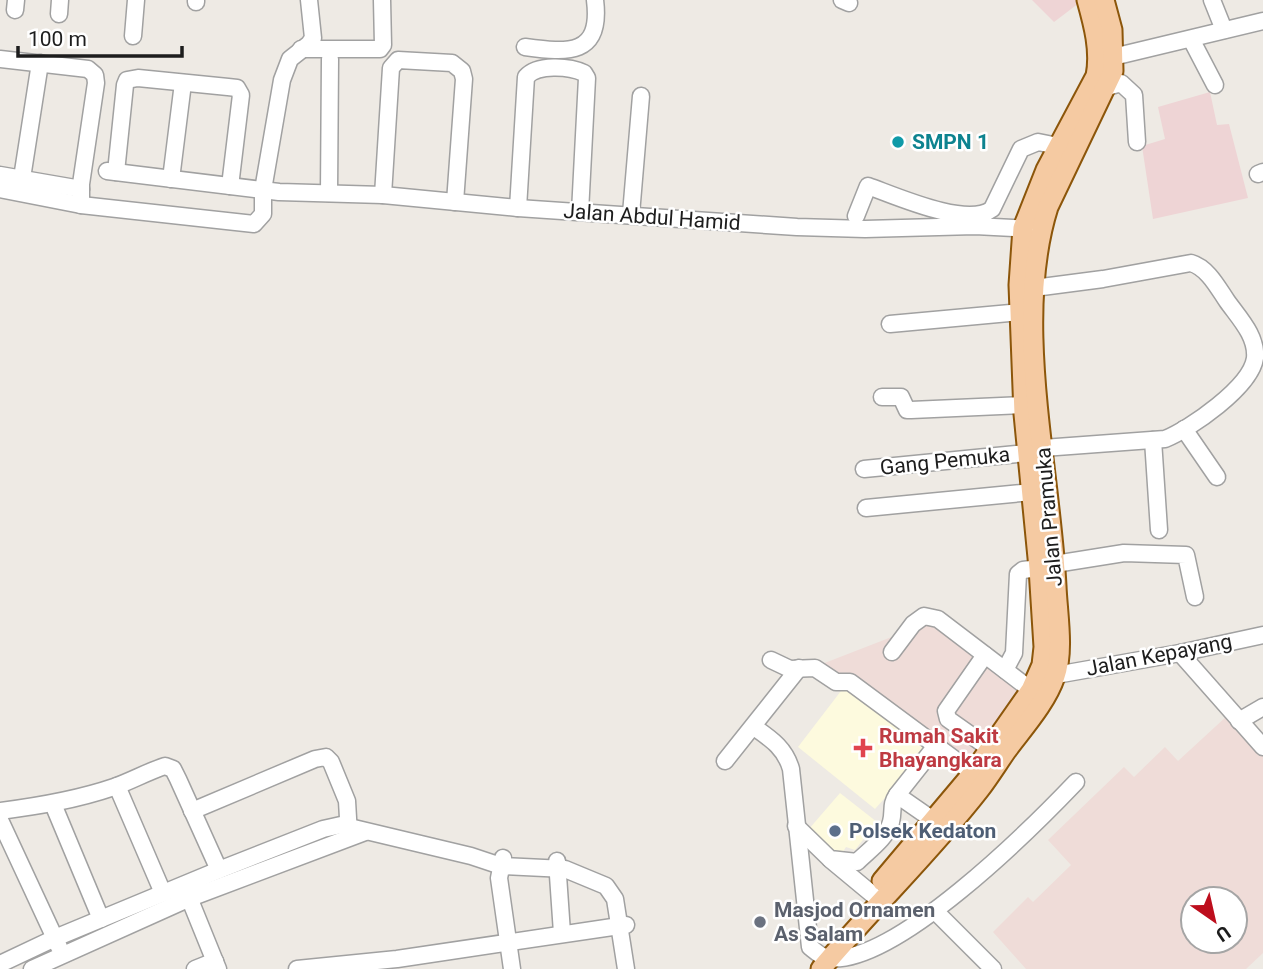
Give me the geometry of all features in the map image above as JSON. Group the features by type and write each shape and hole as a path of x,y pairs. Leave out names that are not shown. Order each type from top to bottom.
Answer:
{"main road":[{"name":"Jalan Pramuka","path":"1029,410 1034,333 1033,199 1096,76 1098,65 1095,27 1087,0"},
{"name":"Jalan Pramuka","path":"819,963 872,894 980,789 1038,707 1056,675 1059,653 1029,410 1020,312 1020,271 1032,229 1056,188 1113,71 1112,30 1104,0"},
{"name":"Jalan Pramuka","path":"819,963 940,825 989,748 1031,690 1042,665 1047,566 1032,492 1035,451"}],"street":[{"path":"133,36 135,0"},
{"path":"0,188 81,197 254,223 263,214 263,190 282,80 290,59 313,38 309,0"},
{"path":"301,49 380,49 383,45 382,0"},
{"path":"525,47 572,50 581,47 594,29 597,14 595,0"},
{"path":"1212,0 1224,30"},
{"path":"1112,57 1263,21"},
{"path":"1191,39 1216,85"},
{"path":"0,59 88,69 95,75 81,197"},
{"path":"330,59 330,193"},
{"path":"383,195 391,68 398,61 452,63 462,71 464,79 455,202"},
{"path":"22,178 40,63"},
{"path":"518,208 526,77 532,70 570,69 584,73 587,78 580,212"},
{"name":"Jalan Abdul Hamid","path":"183,83 138,78 127,80 112,172 263,190 383,195 518,208 797,228 1032,229"},
{"path":"171,179 183,83 237,89 241,92 230,186"},
{"path":"1107,87 1121,83 1134,95 1137,142"},
{"path":"631,214 641,96"},
{"path":"856,216 868,186 950,214 987,213 992,209 1021,149 1038,142 1058,146"},
{"path":"0,175 22,178 81,197"},
{"name":"Gang Pemuka","path":"864,469 1165,439 1184,429 1234,391 1251,371 1255,358 1249,331 1202,268 1191,264 1034,288"},
{"path":"890,324 1020,312"},
{"path":"881,397 901,397 907,410 911,411 1029,410"},
{"path":"1184,429 1217,477"},
{"path":"1153,440 1159,530"},
{"path":"866,508 1032,492"},
{"path":"1005,670 1014,653 1018,574 1023,570 1124,553 1186,555 1195,597"},
{"path":"892,652 912,624 924,616 938,618 1031,690"},
{"name":"Jalan Kepayang","path":"1056,675 1263,635"},
{"path":"1180,653 1263,747"},
{"path":"985,655 946,712 948,719 989,748"},
{"path":"771,660 784,668 815,668 836,682 850,682 973,773"},
{"path":"725,761 799,668"},
{"path":"1239,721 1263,707"},
{"path":"754,727 773,740 788,758 810,947 819,963 866,963 894,940 937,913 969,889 1076,782"},
{"path":"830,859 857,862 884,835 891,822 892,804 897,795 935,747"},
{"path":"192,811 315,759 326,757 331,762 347,801 354,832"},
{"path":"0,811 53,804 117,786 164,766 173,769 219,870"},
{"path":"117,786 163,893"},
{"path":"897,795 940,825"},
{"path":"53,804 101,919"},
{"path":"0,820 62,956"},
{"path":"0,964 163,893 187,892 219,870 323,829 341,825 354,832 498,862 557,864 590,872 614,885 623,899 626,969"},
{"path":"796,826 872,894"},
{"path":"32,969 187,892 354,832"},
{"path":"498,862 512,969"},
{"path":"557,864 562,933"},
{"path":"187,892 216,965 195,969"},
{"path":"937,913 993,969"},
{"path":"297,969 398,964 508,941 623,925"},
{"path":"623,925 633,969"}],"shaded area":[{"path":"1032,0 1083,0 1054,22"},
{"path":"1210,92 1217,125 1229,124 1248,198 1153,219 1142,146 1165,139 1158,107"},
{"path":"938,619 1023,684 967,761 822,664"},
{"name":"Rumah Sakit Bhayangkara","path":"844,687 928,750 875,809 798,747"},
{"path":"1228,715 1263,756 1263,953 1246,969 1026,969 993,932 1028,897 1033,902 1071,865 1048,840 1124,767 1134,777 1165,747 1178,761"},
{"name":"Rumah Sakit Bhayangkara","path":"840,793 877,822 855,850 846,847 841,855 808,830"}],"place":[{"name":"SMPN 1","path":"898,142"},
{"name":"Rumah Sakit Bhayangkara","path":"863,748"},
{"name":"Polsek Kedaton","path":"835,831"},
{"name":"Masjod Ornamen As Salam","path":"760,922"}]}
